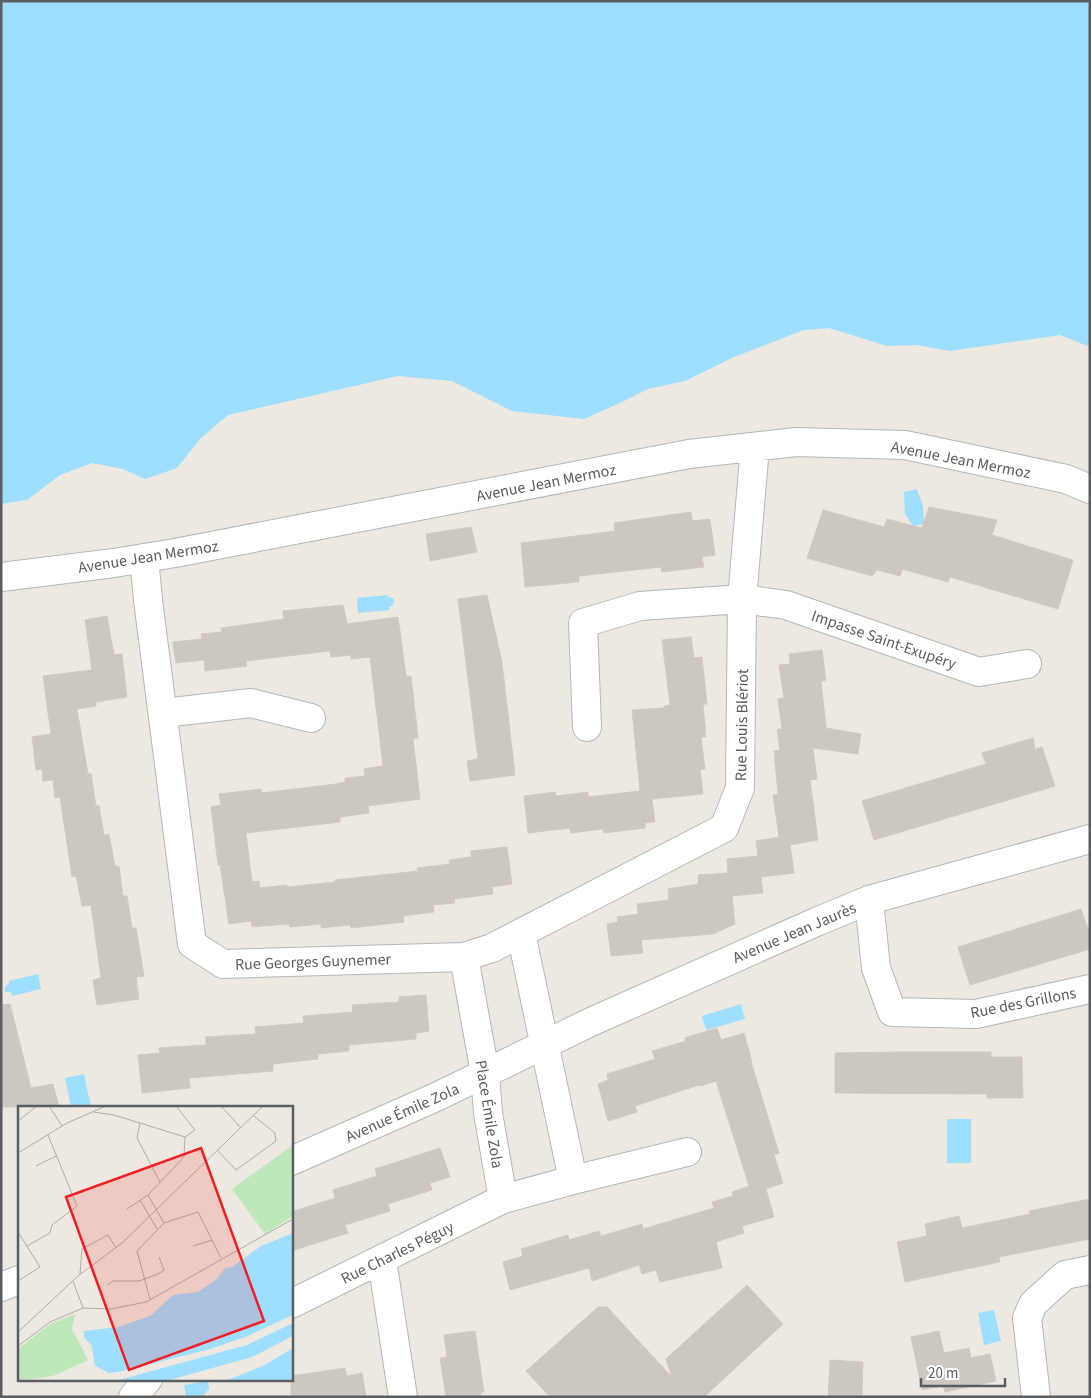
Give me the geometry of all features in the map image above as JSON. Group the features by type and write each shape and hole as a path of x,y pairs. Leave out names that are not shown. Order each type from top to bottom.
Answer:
{"street":[{"name":"Avenue Jean Mermoz","path":"1,577 144,558 689,454 796,442 904,445 1066,479 1090,489"},
{"name":"Rue Louis Blériot","path":"492,948 724,828 740,788 742,598 755,447"},
{"name":"Rue Georges Guynemer","path":"144,558 192,944 223,964 464,957 492,948"},
{"name":"Impasse Saint-Exupéry","path":"588,728 583,623 640,606 742,598 786,605 979,672 1027,664"},
{"path":"164,713 251,703 311,718"},
{"name":"Avenue Jean Jaurès","path":"511,1061 593,1021 869,900 1090,839"},
{"name":"Rue des Grillons","path":"869,900 876,968 892,1012 976,1014 1090,989"},
{"path":"522,932 573,1180"},
{"name":"Place Émile Zola","path":"464,957 485,1073 488,1113 503,1199"},
{"name":"Avenue Émile Zola","path":"292,1161 434,1098 511,1061"},
{"path":"503,1199 688,1152"},
{"name":"Rue Charles Péguy","path":"292,1304 503,1199"},
{"path":"382,1260 403,1397"},
{"path":"1036,1397 1028,1318 1033,1304 1065,1275 1090,1270"},
{"path":"1,1287 18,1280"},
{"path":"133,1397 147,1380"}],"water":[{"path":"1,1 1090,2 1090,347 1060,335 950,351 916,345 887,346 829,328 804,330 734,357 685,381 648,389 584,419 512,411 452,381 398,376 228,415 200,439 177,468 145,479 123,469 92,463 60,475 27,500 1,504"},
{"path":"917,489 923,506 924,524 913,526 905,514 904,492"},
{"path":"388,595 394,601 389,610 358,613 357,598"},
{"path":"38,974 41,989 12,996 11,992 5,992 5,987 9,984 9,981"},
{"path":"741,1004 745,1019 706,1030 702,1016"},
{"path":"84,1074 91,1106 71,1106 65,1078"},
{"path":"947,1119 971,1119 971,1163 947,1163"},
{"path":"994,1310 1001,1341 984,1345 978,1313"},
{"path":"208,1381 209,1389 204,1394 204,1397 186,1397 184,1385"}],"building":[{"path":"929,507 997,520 992,535 1073,560 1058,609 950,577 948,582 902,569 900,576 877,570 872,576 807,558 823,510 884,527 887,519 922,528"},
{"path":"691,512 692,521 710,519 715,555 702,557 704,567 662,572 661,567 579,576 579,582 525,587 521,543 615,531 614,523"},
{"path":"471,527 477,552 430,561 426,534"},
{"path":"487,595 502,662 515,775 470,781 467,761 478,759 458,599"},
{"path":"343,605 347,624 398,617 406,676 411,676 418,738 413,739 420,799 368,806 369,813 340,817 340,822 246,833 252,882 259,881 260,888 287,885 287,887 418,871 417,868 450,864 449,860 471,857 471,851 507,847 512,884 492,887 493,894 454,899 455,903 433,905 434,912 403,916 404,922 351,928 350,925 321,928 321,924 290,927 289,924 252,927 251,921 229,924 220,865 218,865 211,807 221,805 219,794 261,789 262,793 336,784 345,782 345,778 365,776 364,769 383,766 370,657 351,659 351,655 331,657 330,651 246,661 247,666 205,671 204,660 176,663 173,642 202,639 201,634 222,632 221,628 284,619 283,611"},
{"path":"107,616 114,655 122,654 127,697 96,702 96,706 77,709 88,774 91,774 96,806 99,806 104,835 109,834 115,866 119,866 123,896 127,896 132,928 136,928 144,976 136,977 139,999 97,1005 93,980 101,978 91,905 82,906 76,876 72,877 60,797 55,798 53,780 43,781 42,769 36,770 32,737 51,734 43,676 92,670 85,620"},
{"path":"691,637 694,658 702,657 707,704 703,704 706,737 701,737 705,769 700,770 703,794 652,799 655,822 645,823 645,828 604,833 603,829 571,833 570,828 528,833 524,796 555,792 556,796 588,792 588,797 640,791 632,710 664,708 664,706 670,705 662,640"},
{"path":"822,650 826,680 821,681 826,728 861,734 858,754 813,748 817,779 810,780 818,840 790,845 794,873 761,877 763,893 732,896 735,924 713,934 641,940 643,953 611,956 607,924 618,922 617,917 638,914 637,904 669,900 668,889 698,884 698,875 728,873 727,859 758,856 756,841 779,837 773,795 778,794 774,751 780,750 777,729 782,729 778,699 784,698 779,665 790,664 789,654"},
{"path":"1033,738 1035,749 1042,747 1055,786 874,840 862,801 986,764 982,753"},
{"path":"1081,909 1090,935 1090,949 970,985 958,947"},
{"path":"426,995 429,1031 416,1033 416,1039 349,1045 349,1051 318,1054 318,1059 273,1064 273,1071 189,1078 190,1088 142,1093 138,1055 160,1053 159,1048 206,1045 206,1037 256,1034 255,1027 304,1023 303,1016 353,1012 352,1005 399,1002 399,997"},
{"path":"10,1004 31,1088 53,1084 59,1106 1,1107 1,1005"},
{"path":"717,1028 721,1040 744,1033 779,1153 774,1155 783,1183 766,1189 774,1217 742,1226 744,1233 716,1242 722,1268 660,1282 656,1270 642,1274 639,1265 592,1281 589,1268 510,1290 503,1262 523,1256 521,1249 568,1235 569,1240 599,1231 601,1236 642,1224 643,1229 714,1208 712,1202 733,1196 732,1192 749,1186 716,1081 635,1106 637,1112 608,1121 598,1084 608,1080 607,1074 655,1059 652,1051 686,1041 685,1038"},
{"path":"991,1052 991,1057 1022,1057 1023,1098 987,1098 987,1094 835,1093 835,1053"},
{"path":"440,1148 450,1177 430,1183 432,1190 388,1204 390,1211 345,1225 348,1233 292,1251 292,1212 335,1198 333,1190 377,1176 375,1169"},
{"path":"1090,1199 1090,1239 999,1257 1000,1262 905,1282 897,1242 927,1236 925,1224 959,1216 962,1228 1030,1214 1029,1211"},
{"path":"747,1285 783,1324 704,1397 550,1397 526,1371 598,1307 607,1307 672,1377 666,1359"},
{"path":"475,1331 484,1392 480,1392 481,1397 446,1397 440,1358 447,1357 444,1335"},
{"path":"939,1331 944,1353 969,1348 971,1358 990,1354 996,1381 945,1392 943,1386 922,1390 911,1337"},
{"path":"830,1360 863,1362 862,1397 828,1397"},
{"path":"345,1368 347,1376 362,1373 366,1397 291,1397 292,1376"}]}
